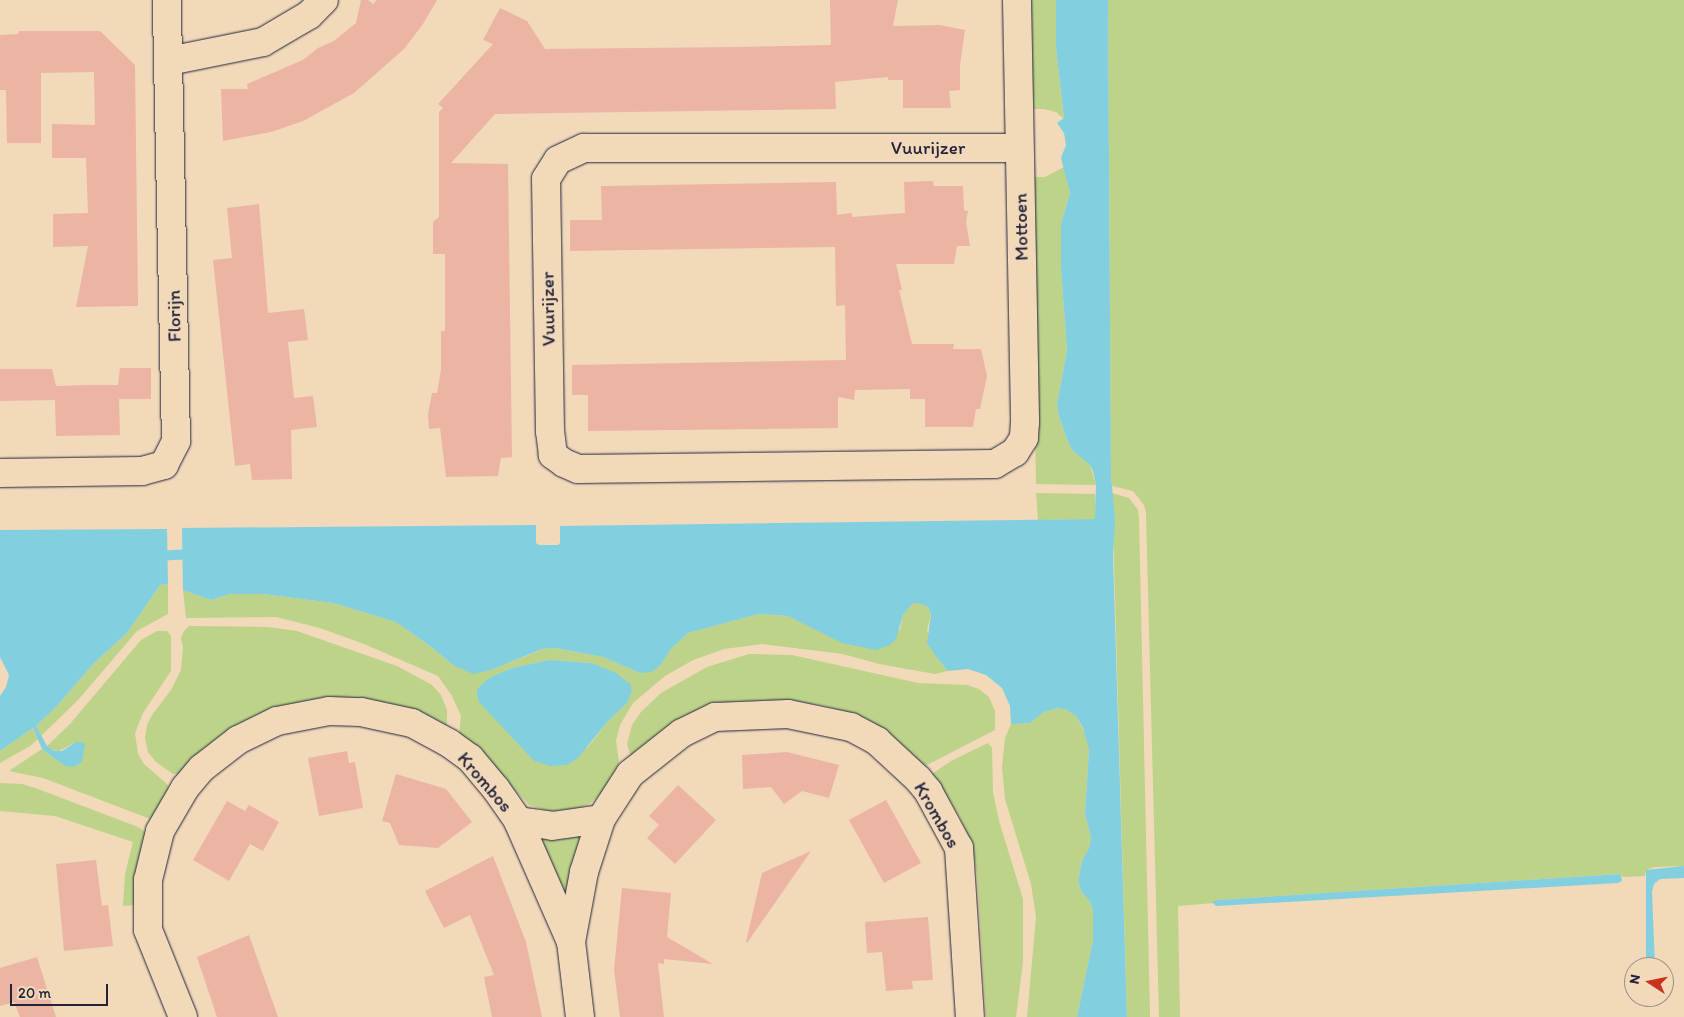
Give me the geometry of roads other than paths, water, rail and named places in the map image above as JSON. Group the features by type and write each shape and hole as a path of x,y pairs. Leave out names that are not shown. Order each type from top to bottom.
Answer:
{"street":[{"name":"Florijn","path":"0,473 142,471 164,465 176,441 167,0"},
{"path":"169,61 263,42 309,15 324,0"},
{"name":"Mottoen","path":"1016,452 1024,438 1025,422 1017,0"},
{"name":"Vuurijzer","path":"1016,452 995,464 578,469 564,463 553,455 550,432 546,179 558,160 584,148 1019,148"},
{"name":"Krombos","path":"183,1017 148,930 148,880 160,831 185,788 202,768 238,740 277,721 329,711 362,712 412,723 449,743 470,758 496,789 518,821 571,942 580,1017"},
{"name":"Krombos","path":"571,942 584,872 601,818 630,774 682,734 715,717 788,714 852,727 877,741 918,779 928,792 959,848 970,1017"},
{"name":"Krombos","path":"518,821 552,826 601,818"}],"water":[{"path":"1056,0 1108,0 1111,474 1115,521 1113,555 1127,1017 1077,1017 1093,940 1093,911 1090,902 1081,891 1078,881 1082,861 1089,848 1091,838 1085,814 1089,749 1083,728 1076,716 1067,710 1058,708 1044,712 1030,723 1011,724 1010,706 1002,688 986,675 968,669 948,671 937,658 927,643 931,615 928,607 913,603 903,615 896,639 890,645 876,650 842,643 788,616 759,614 688,633 671,649 660,666 651,672 640,673 603,657 556,648 542,649 491,670 473,674 453,665 396,622 333,603 263,594 230,594 211,600 183,590 182,528 536,525 536,543 539,545 558,545 560,543 560,526 1095,519 1096,485 1093,471 1090,465 1073,451 1068,442 1057,404 1067,350 1061,269 1061,224 1070,193 1061,158 1066,145 1064,133 1057,123 1064,118 1056,48"},
{"path":"167,529 168,584 160,585 127,633 94,663 56,707 36,726 47,746 54,751 62,751 76,742 85,743 82,762 74,767 65,766 42,749 33,728 0,751 0,696 6,687 9,675 0,657 0,530"},
{"path":"549,660 591,663 616,673 630,684 632,691 627,703 609,720 577,759 566,765 550,766 534,761 479,702 477,695 477,690 491,677 512,668"},
{"path":"1684,866 1684,878 1660,879 1654,884 1652,892 1655,957 1646,957 1646,870"},
{"path":"1621,874 1622,881 1618,883 1216,906 1212,902 1217,900"}],"waterway":[{"path":"154,556 194,554"}]}
